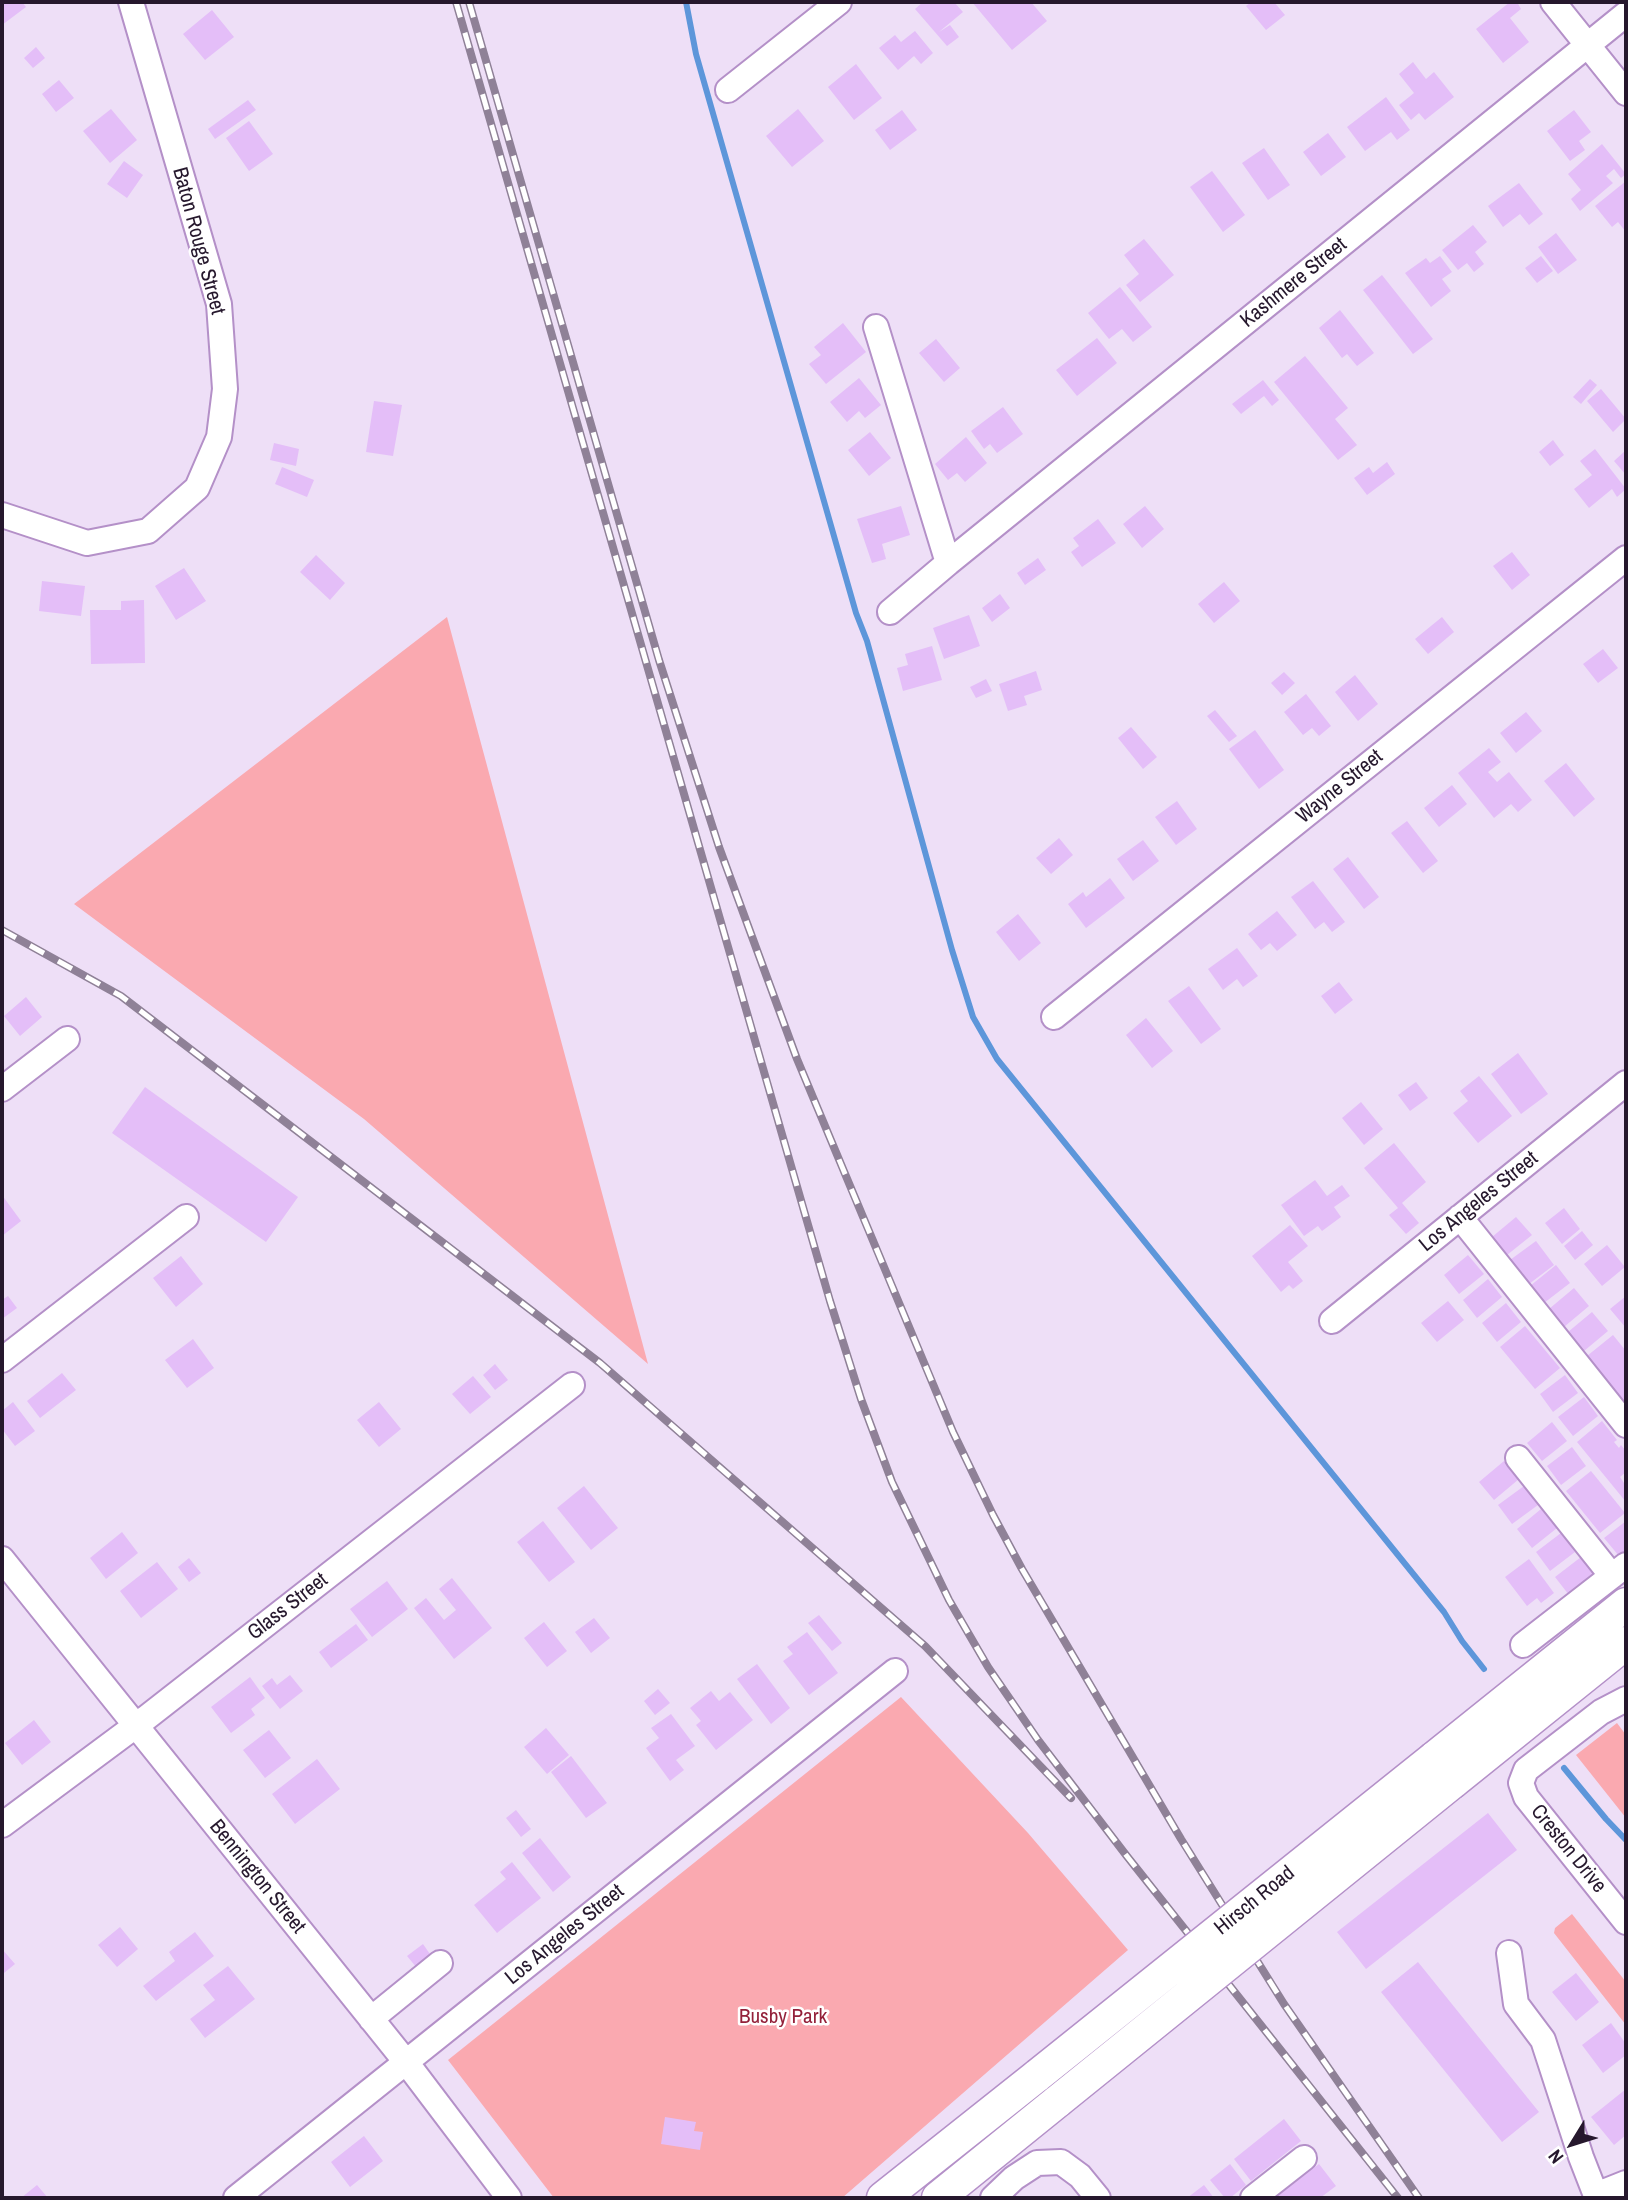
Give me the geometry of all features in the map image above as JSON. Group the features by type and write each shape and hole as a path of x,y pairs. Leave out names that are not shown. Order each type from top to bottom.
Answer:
{"main road":[{"name":"Hirsch Road","path":"883,2198 1626,1604"},
{"name":"Hirsch Road","path":"937,2198 1626,1643"}],"street":[{"name":"Baton Rouge Street","path":"2,515 87,543 148,531 197,488 219,437 225,389 217,298 131,2"},
{"path":"729,90 839,2"},
{"path":"1553,2 1626,93"},
{"name":"Kashmere Street","path":"890,612 1626,14"},
{"path":"876,327 955,558"},
{"name":"Wayne Street","path":"1054,1017 1626,558"},
{"path":"2,1089 67,1040"},
{"name":"Los Angeles Street","path":"1332,1321 1626,1083"},
{"path":"2,1360 186,1217"},
{"path":"1460,1217 1626,1425"},
{"name":"Glass Street","path":"2,1825 134,1726 572,1385"},
{"path":"1518,1458 1619,1571 1522,1645"},
{"name":"Bennington Street","path":"2,1559 406,2062 509,2198"},
{"name":"Los Angeles Street","path":"236,2198 895,1671"},
{"name":"Creston Drive","path":"1626,1699 1601,1712 1526,1770 1521,1783 1526,1797 1626,1922"},
{"path":"1509,1952 1516,2004 1544,2040 1596,2197 1626,2183"},
{"path":"371,2019 440,1963"},
{"path":"1253,2198 1304,2158"},
{"path":"993,2198 1014,2178 1037,2164 1062,2162 1080,2176 1098,2198"}],"green space":[{"path":"447,617 648,1364 364,1119 74,904"},
{"name":"Busby Park","path":"901,1697 1028,1833 1128,1950 842,2198 554,2198 448,2060"},
{"path":"1617,1723 1626,1735 1626,1818 1576,1755"},
{"path":"1572,1914 1626,1982 1626,2025 1554,1933 1555,1928"}],"building":[{"path":"2,2 22,2 26,7 2,25"},
{"path":"923,2 954,2 963,12 939,32 950,25 959,37 947,46 915,9"},
{"path":"972,2 1031,2 1047,21 1012,50"},
{"path":"1251,2 1274,2 1285,15 1266,30 1246,6"},
{"path":"1510,2 1517,2 1521,9 1510,18 1529,42 1503,63 1476,29"},
{"path":"212,10 234,37 205,60 183,34"},
{"path":"915,31 933,53 921,64 914,56 898,70 879,48 895,35 901,42"},
{"path":"36,47 45,58 33,68 24,58"},
{"path":"1413,62 1426,79 1434,72 1454,97 1425,120 1419,113 1411,120 1399,105 1414,93 1399,74"},
{"path":"856,64 882,98 854,120 828,87"},
{"path":"59,80 74,98 56,112 42,94"},
{"path":"1386,97 1410,130 1397,140 1391,132 1365,151 1347,127"},
{"path":"248,100 256,110 215,139 208,129"},
{"path":"111,109 137,140 110,163 83,131"},
{"path":"798,109 824,141 792,167 766,136"},
{"path":"902,110 917,130 890,150 875,130"},
{"path":"1574,110 1591,132 1579,141 1585,150 1570,161 1547,131"},
{"path":"249,121 273,154 249,171 226,138"},
{"path":"1328,133 1346,157 1321,176 1303,152"},
{"path":"1602,144 1626,174 1621,178 1614,169 1606,176 1613,183 1580,211 1571,199 1581,190 1568,174"},
{"path":"1264,148 1290,185 1268,200 1242,163"},
{"path":"124,161 143,175 127,198 107,184"},
{"path":"1212,171 1245,215 1223,232 1190,187"},
{"path":"1626,181 1626,232 1618,222 1612,227 1595,206"},
{"path":"1519,183 1543,214 1529,225 1520,214 1503,227 1488,206"},
{"path":"1473,225 1487,242 1475,252 1484,264 1474,272 1467,263 1458,270 1442,250"},
{"path":"1556,233 1577,260 1558,274 1538,247"},
{"path":"1144,239 1174,275 1140,302 1126,285 1139,274 1124,255"},
{"path":"1440,256 1452,272 1442,279 1451,291 1431,307 1405,273 1426,258 1430,263"},
{"path":"1541,256 1553,271 1537,283 1525,268"},
{"path":"1382,275 1433,339 1413,354 1363,290"},
{"path":"1120,287 1152,327 1133,342 1122,329 1109,339 1088,313"},
{"path":"1340,310 1374,353 1357,366 1347,354 1342,358 1319,328"},
{"path":"843,323 866,352 826,384 809,364 821,355 814,347"},
{"path":"1097,338 1117,363 1077,396 1056,370"},
{"path":"936,339 960,368 944,382 919,353"},
{"path":"1305,356 1348,408 1335,419 1357,445 1338,460 1274,382"},
{"path":"859,378 881,405 865,418 859,411 847,422 830,402"},
{"path":"1590,379 1597,385 1581,404 1573,397"},
{"path":"1263,380 1279,400 1272,406 1264,396 1241,414 1232,404"},
{"path":"1601,389 1626,419 1613,432 1587,401"},
{"path":"374,401 402,405 393,456 366,452"},
{"path":"1003,407 1023,434 997,453 990,444 984,449 971,431"},
{"path":"870,432 891,458 869,476 848,450"},
{"path":"966,437 987,463 965,482 957,473 948,480 935,464"},
{"path":"1553,440 1564,455 1550,466 1539,452"},
{"path":"274,443 299,449 296,466 270,460"},
{"path":"1595,449 1626,489 1617,497 1612,489 1589,508 1574,489 1592,475 1580,461"},
{"path":"1626,450 1626,475 1614,461"},
{"path":"1387,462 1395,474 1367,495 1354,478 1369,467 1373,473"},
{"path":"282,467 314,480 307,497 275,484"},
{"path":"901,506 910,535 882,544 886,559 872,563 857,519"},
{"path":"1145,506 1164,529 1142,548 1123,524"},
{"path":"1098,519 1116,543 1082,567 1071,552 1079,546 1073,538"},
{"path":"1512,552 1530,575 1512,590 1493,566"},
{"path":"316,555 345,583 330,600 300,572"},
{"path":"1038,558 1046,570 1025,585 1017,573"},
{"path":"184,568 206,601 176,620 155,586"},
{"path":"42,581 85,586 81,616 39,611"},
{"path":"1224,582 1240,601 1214,623 1198,604"},
{"path":"1000,594 1010,608 992,622 982,608"},
{"path":"144,600 145,663 91,664 90,610 121,610 121,601"},
{"path":"969,615 980,646 944,659 933,628"},
{"path":"1442,617 1454,632 1428,654 1415,639"},
{"path":"932,646 942,680 903,691 897,668 908,665 905,654"},
{"path":"1603,649 1618,668 1598,683 1583,664"},
{"path":"1036,671 1042,690 1024,696 1027,705 1008,711 999,684"},
{"path":"1284,672 1295,683 1282,695 1271,683"},
{"path":"1355,675 1378,704 1358,721 1335,692"},
{"path":"986,679 992,691 976,698 970,687"},
{"path":"1306,694 1331,726 1319,736 1312,728 1303,735 1284,712"},
{"path":"1215,710 1237,736 1229,742 1207,716"},
{"path":"1526,712 1542,731 1516,753 1500,733"},
{"path":"1131,727 1157,757 1143,769 1118,738"},
{"path":"1255,730 1284,770 1259,789 1229,749"},
{"path":"1489,748 1501,762 1488,772 1497,782 1509,772 1532,800 1518,812 1511,804 1494,818 1458,773"},
{"path":"1566,763 1595,799 1574,817 1544,781"},
{"path":"1452,785 1467,804 1439,827 1424,808"},
{"path":"1177,801 1197,829 1176,845 1155,817"},
{"path":"1407,821 1438,861 1423,873 1391,833"},
{"path":"1059,838 1073,855 1051,874 1036,858"},
{"path":"1143,840 1159,861 1133,881 1117,859"},
{"path":"1348,857 1379,897 1364,909 1333,869"},
{"path":"1110,878 1125,898 1086,928 1068,904 1083,892 1086,897"},
{"path":"1313,881 1345,922 1332,932 1324,922 1315,929 1291,897"},
{"path":"1277,911 1297,935 1277,951 1270,943 1261,950 1248,934"},
{"path":"1018,914 1041,943 1019,961 996,932"},
{"path":"1237,948 1258,976 1243,987 1237,979 1223,990 1208,969"},
{"path":"1339,982 1353,1000 1335,1014 1321,996"},
{"path":"1189,986 1221,1029 1201,1044 1168,1001"},
{"path":"26,997 42,1017 20,1036 4,1016"},
{"path":"1146,1018 1173,1051 1152,1068 1126,1035"},
{"path":"1518,1053 1548,1094 1521,1114 1491,1074"},
{"path":"1479,1076 1512,1116 1478,1143 1453,1113 1468,1101 1460,1091"},
{"path":"1416,1082 1428,1098 1410,1111 1398,1095"},
{"path":"145,1087 298,1197 266,1242 112,1133"},
{"path":"1361,1102 1383,1129 1364,1145 1342,1118"},
{"path":"1394,1143 1426,1182 1402,1203 1419,1223 1406,1234 1389,1215 1398,1208 1364,1168"},
{"path":"1315,1180 1327,1196 1342,1185 1350,1196 1334,1207 1341,1217 1322,1231 1318,1226 1304,1236 1281,1205"},
{"path":"2,1195 21,1221 2,1236"},
{"path":"1564,1208 1580,1229 1562,1244 1545,1223"},
{"path":"1516,1217 1532,1235 1507,1255 1492,1237"},
{"path":"1290,1225 1308,1246 1288,1262 1303,1281 1293,1289 1289,1285 1281,1292 1252,1256"},
{"path":"1582,1231 1593,1245 1575,1260 1564,1246"},
{"path":"1536,1241 1554,1265 1529,1284 1510,1260"},
{"path":"1607,1245 1625,1267 1602,1286 1584,1264"},
{"path":"1468,1255 1484,1274 1459,1294 1444,1275"},
{"path":"181,1256 203,1284 176,1307 153,1278"},
{"path":"1556,1265 1570,1283 1544,1303 1530,1286"},
{"path":"1488,1279 1502,1297 1477,1318 1463,1300"},
{"path":"1574,1288 1589,1306 1564,1327 1549,1309"},
{"path":"8,1296 17,1308 2,1319 2,1300"},
{"path":"1626,1296 1626,1328 1610,1309"},
{"path":"1448,1301 1464,1320 1437,1342 1421,1323"},
{"path":"1506,1303 1521,1322 1497,1342 1482,1323"},
{"path":"1592,1312 1608,1331 1584,1351 1568,1332"},
{"path":"1525,1326 1560,1368 1535,1389 1500,1347"},
{"path":"1613,1335 1626,1351 1626,1405 1587,1356"},
{"path":"193,1339 214,1368 187,1388 165,1360"},
{"path":"495,1364 508,1380 495,1390 483,1375"},
{"path":"62,1373 76,1390 40,1418 27,1401"},
{"path":"1565,1375 1578,1393 1553,1412 1540,1394"},
{"path":"473,1376 491,1397 470,1414 452,1394"},
{"path":"1584,1397 1598,1416 1573,1436 1558,1417"},
{"path":"13,1402 35,1431 15,1446 2,1429 2,1411"},
{"path":"379,1402 401,1429 379,1447 357,1420"},
{"path":"1602,1421 1617,1440 1614,1442 1626,1451 1626,1472 1620,1477 1624,1483 1626,1481 1626,1502 1577,1442"},
{"path":"1552,1422 1567,1441 1542,1461 1527,1443"},
{"path":"1572,1447 1586,1466 1561,1485 1547,1466"},
{"path":"1504,1461 1519,1479 1494,1500 1479,1482"},
{"path":"1591,1471 1625,1513 1600,1533 1566,1491"},
{"path":"584,1486 618,1528 591,1550 557,1508"},
{"path":"1524,1486 1538,1505 1512,1524 1498,1505"},
{"path":"1541,1509 1557,1528 1532,1548 1517,1529"},
{"path":"543,1521 575,1562 549,1582 517,1542"},
{"path":"1626,1521 1626,1550 1619,1556 1604,1538"},
{"path":"122,1532 138,1553 106,1579 90,1558"},
{"path":"1561,1533 1575,1552 1550,1571 1536,1552"},
{"path":"1581,1557 1595,1575 1569,1595 1555,1577"},
{"path":"189,1558 201,1573 189,1582 178,1567"},
{"path":"1529,1559 1554,1593 1541,1603 1537,1598 1527,1606 1505,1577"},
{"path":"157,1562 178,1589 141,1618 120,1591"},
{"path":"452,1578 492,1628 454,1659 414,1608 426,1598 444,1620 456,1610 439,1589"},
{"path":"387,1581 408,1609 372,1637 350,1609"},
{"path":"819,1615 842,1643 832,1651 808,1623"},
{"path":"594,1618 610,1638 591,1653 575,1632"},
{"path":"544,1622 567,1651 547,1667 524,1638"},
{"path":"356,1624 368,1640 331,1668 319,1652"},
{"path":"807,1632 838,1673 809,1695 783,1661 793,1654 787,1647"},
{"path":"757,1664 790,1708 771,1724 737,1679"},
{"path":"290,1675 303,1691 280,1709 262,1686 272,1678 277,1685"},
{"path":"250,1677 265,1698 251,1709 255,1715 231,1733 211,1707"},
{"path":"658,1689 670,1703 655,1715 644,1701"},
{"path":"711,1691 719,1701 730,1692 753,1720 716,1750 696,1725 701,1721 690,1708"},
{"path":"671,1714 695,1746 676,1760 684,1770 670,1781 646,1748 659,1738 651,1728"},
{"path":"34,1720 51,1742 22,1765 5,1743"},
{"path":"546,1728 569,1755 547,1774 524,1747"},
{"path":"269,1730 291,1758 265,1778 243,1750"},
{"path":"571,1756 607,1803 586,1818 551,1772"},
{"path":"317,1759 340,1789 295,1824 272,1794"},
{"path":"516,1810 531,1829 521,1837 506,1818"},
{"path":"1488,1813 1517,1850 1366,1969 1337,1932"},
{"path":"540,1838 571,1877 553,1892 522,1853"},
{"path":"512,1862 541,1898 497,1933 474,1905 506,1879 500,1872"},
{"path":"120,1927 138,1949 117,1967 98,1945"},
{"path":"195,1932 214,1956 156,2001 143,1986 175,1961 169,1952"},
{"path":"423,1944 432,1957 417,1968 407,1956"},
{"path":"2,1949 15,1964 4,1973 2,1970"},
{"path":"1418,1962 1539,2112 1502,2142 1381,1992"},
{"path":"228,1966 255,1999 205,2038 190,2019 215,2000 203,1985"},
{"path":"1576,1973 1599,2002 1576,2021 1552,1992"},
{"path":"1611,2023 1626,2044 1626,2055 1603,2073 1582,2045"},
{"path":"1626,2089 1626,2135 1614,2145 1591,2117"},
{"path":"665,2117 696,2122 694,2131 703,2132 700,2150 661,2144"},
{"path":"1284,2119 1301,2141 1251,2181 1234,2159"},
{"path":"364,2136 383,2161 350,2187 331,2162"},
{"path":"1230,2164 1246,2185 1230,2198 1225,2198 1210,2180"},
{"path":"1319,2164 1336,2186 1320,2198 1275,2198"},
{"path":"37,2185 48,2198 21,2198"},
{"path":"1204,2185 1214,2198 1187,2198"}],"waterway":[{"path":"686,2 696,54 973,1017 997,1059 1444,1612 1484,1669"},
{"path":"1564,1768 1626,1840"}],"railway":[{"path":"456,2 830,1301 861,1399 892,1482 949,1600 988,1667 1038,1740 1398,2198"},
{"path":"469,2 659,660 719,847 797,1059 953,1432 1022,1569 1181,1839 1284,2004 1419,2198"},
{"path":"2,930 121,996 600,1363 925,1646 1071,1798"}]}
